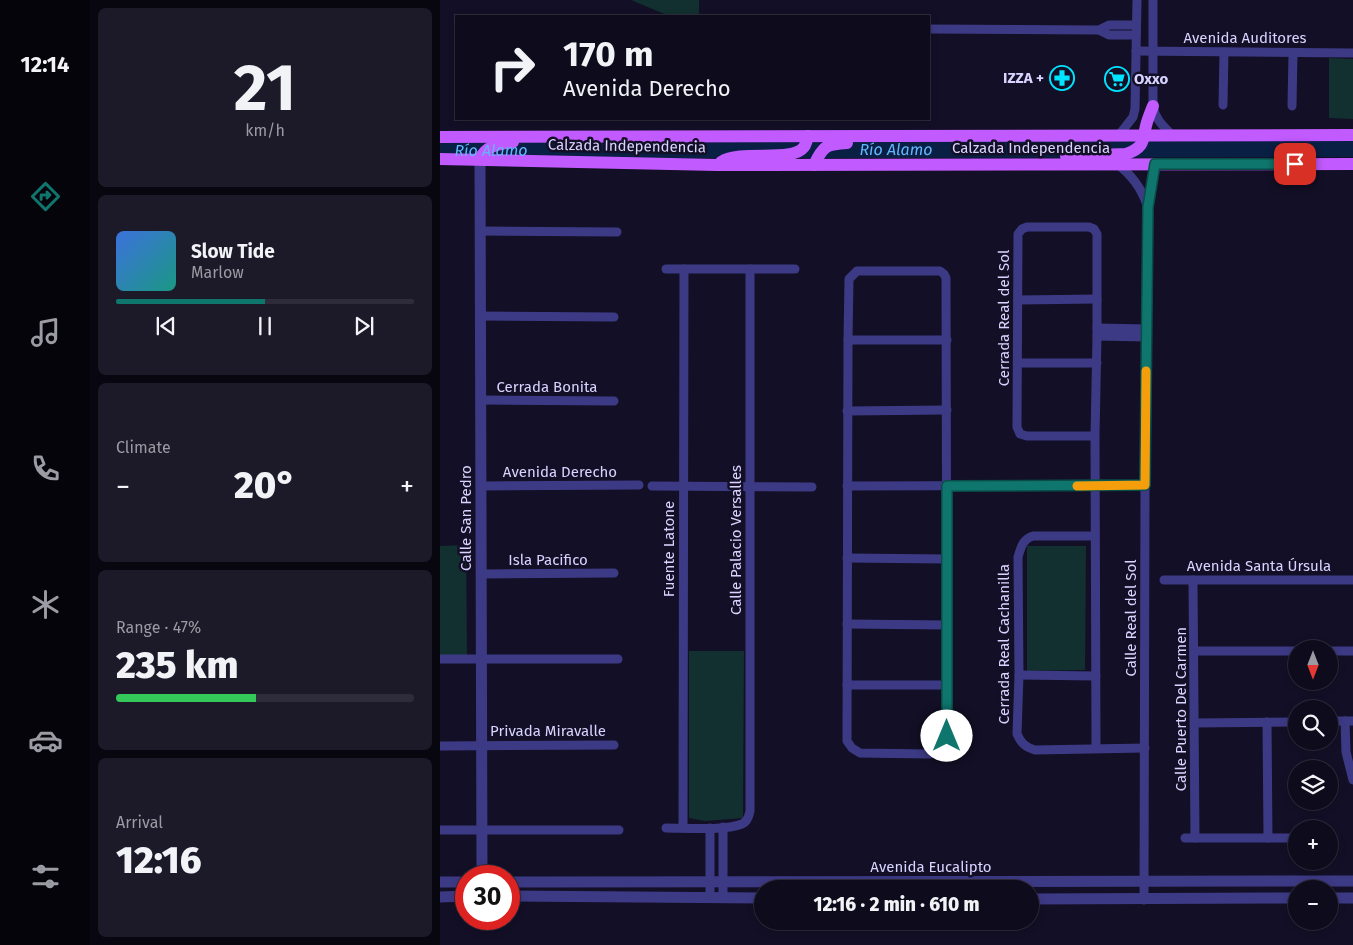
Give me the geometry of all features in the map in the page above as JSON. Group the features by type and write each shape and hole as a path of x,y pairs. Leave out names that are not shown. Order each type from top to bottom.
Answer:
{"main road":[{"path":"1002,164 1012,159 1023,157 1126,154 1135,151 1146,136 1146,123 1153,106"},
{"name":"Calzada Independencia","path":"440,136 1353,135"},
{"path":"480,159 483,152 490,147 538,136"},
{"path":"717,165 734,156 799,152 805,146 808,136"},
{"path":"814,165 824,148 831,144 893,143 900,141 904,136"},
{"name":"Calzada Independencia","path":"440,159 717,165 1353,164"}],"street":[{"path":"1119,135 1133,117 1137,0"},
{"path":"1153,0 1154,115 1172,136"},
{"path":"930,29 1100,30 1109,25 1136,30"},
{"name":"Avenida Auditores","path":"1136,51 1353,53"},
{"path":"1223,105 1224,52"},
{"path":"1292,106 1293,53"},
{"name":"Calle San Pedro","path":"480,159 482,865"},
{"name":"Calle Real del Sol","path":"1117,164 1137,182 1148,207"},
{"name":"Calle Real del Sol","path":"1144,900 1148,207 1155,164"},
{"name":"Cerrada Real del Sol","path":"1095,436 1027,436 1020,434 1017,427 1018,234 1027,227 1089,227 1094,229 1097,234 1095,486"},
{"path":"480,231 617,232"},
{"path":"666,269 795,269"},
{"name":"Fuente Latone","path":"683,828 684,269"},
{"name":"Calle Palacio Versalles","path":"723,827 743,824 749,817 750,811 750,269"},
{"path":"940,271 944,274 946,278 947,410 947,736 940,748 930,754 860,753 852,748 847,741 848,340 849,279 852,274 857,272 940,271"},
{"path":"1018,300 1097,299"},
{"path":"480,316 614,316"},
{"path":"1097,332 1147,333"},
{"path":"848,340 946,340"},
{"path":"1018,363 1097,363"},
{"name":"Cerrada Bonita","path":"480,400 614,401"},
{"path":"847,411 947,410"},
{"name":"Avenida Derecho","path":"481,486 639,485"},
{"path":"847,486 1145,485"},
{"path":"652,486 812,487"},
{"path":"1095,486 1096,748"},
{"name":"Cerrada Real Cachanilla","path":"1095,536 1033,536 1024,541 1021,547 1018,557 1019,675 1017,734 1021,743 1034,750 1145,748"},
{"path":"847,558 947,559"},
{"name":"Isla Pacifico","path":"481,574 614,573"},
{"name":"Avenida Santa Úrsula","path":"1164,580 1353,580"},
{"name":"Calle Puerto Del Carmen","path":"1194,580 1195,838"},
{"path":"847,624 947,625"},
{"path":"1194,651 1288,651"},
{"path":"1338,651 1353,651"},
{"path":"440,659 618,659"},
{"path":"1019,675 1096,676"},
{"path":"847,685 947,685"},
{"path":"1349,721 1346,752 1353,780"},
{"path":"1267,722 1268,838"},
{"path":"1195,723 1288,722"},
{"name":"Privada Miravalle","path":"440,746 614,745"},
{"path":"666,828 723,827 723,898"},
{"path":"710,828 710,897"},
{"path":"440,830 619,830"},
{"path":"1184,838 1288,838"},
{"name":"Avenida Eucalipto","path":"520,882 710,880 1144,882 1353,880"},
{"path":"440,882 455,882"},
{"path":"440,897 455,896"},
{"path":"520,896 754,898"},
{"path":"1039,899 1288,898"},
{"path":"1338,898 1353,898"}],"green space":[{"path":"631,0 699,0 699,15 667,15"},
{"path":"1329,58 1353,59 1353,119 1329,118"},
{"path":"466,545 467,655 440,655 440,546"},
{"path":"1027,546 1086,546 1085,670 1027,671"},
{"path":"689,651 744,651 743,818 705,821 689,818"}],"waterway":[{"name":"Río Alamo","path":"440,150 1353,148"}],"slow traffic":[{"path":"1077,486 1145,485 1146,371"}],"place":[{"name":"IZZA +","path":"1062,78"},
{"name":"Oxxo","path":"1117,79"}],"route":[{"path":"947,736 947,486 1145,485 1148,207 1155,164 1295,164"}]}
